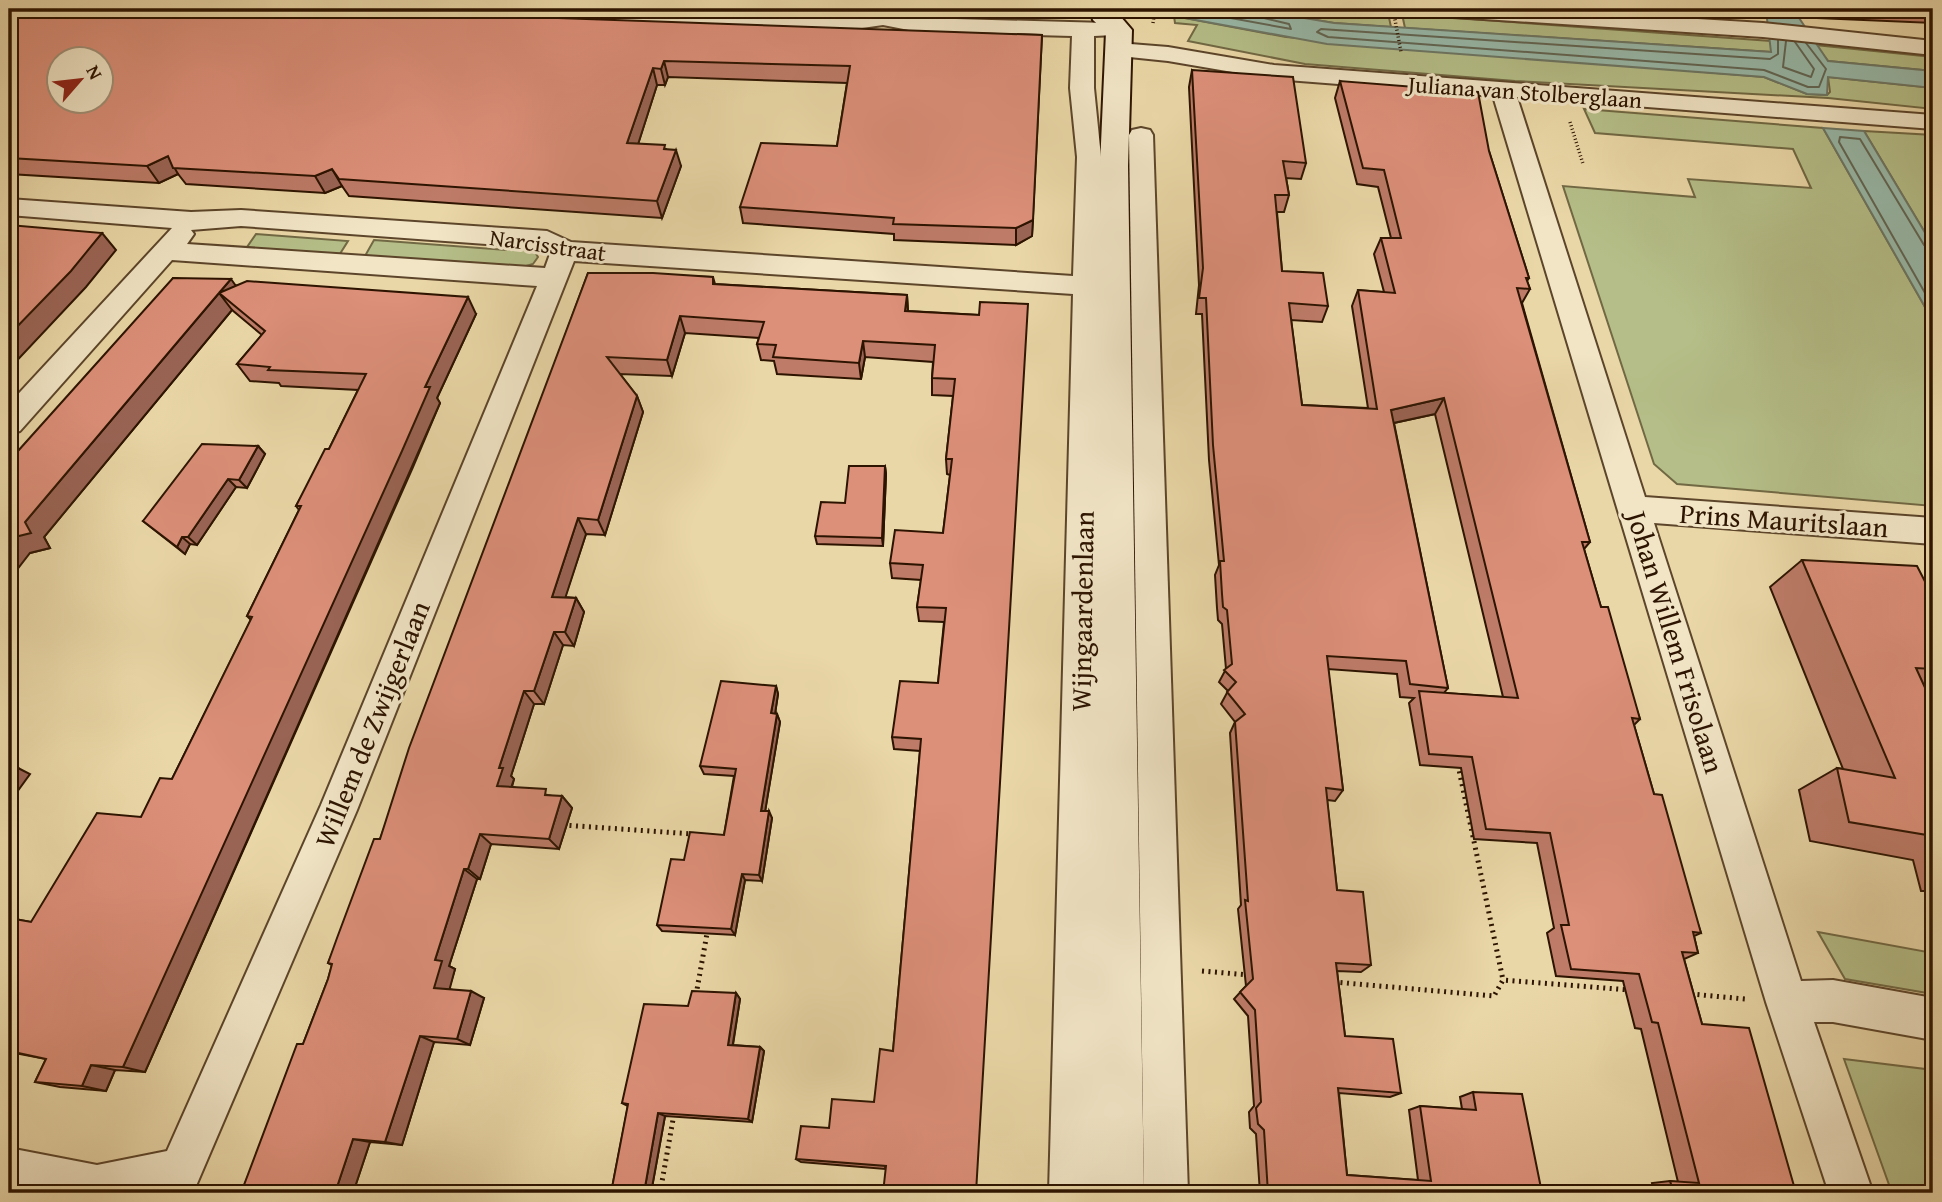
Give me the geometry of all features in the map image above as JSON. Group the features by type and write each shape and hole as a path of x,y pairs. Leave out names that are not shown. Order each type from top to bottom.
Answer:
{"main road":[{"name":"Wijngaardenlaan","path":"1112,27 1118,1193"}],"street":[{"path":"409,9 436,9"},
{"name":"Juliana van Stolberglaan","path":"471,9 848,23 892,17 919,25 937,17 1112,27 1168,54 1275,72 1933,122"},
{"path":"1437,9 1731,18 1763,30 1933,48"},
{"name":"Wijngaardenlaan","path":"1071,1193 1089,157 1082,88 1112,27"},
{"name":"Johan Willem Frisolaan","path":"1503,91 1787,1002 1851,1193"},
{"path":"1141,135 1166,1193"},
{"path":"1114,166 1142,195"},
{"name":"Narcisstraat","path":"9,207 191,221 241,218 547,240 558,264"},
{"path":"9,423 191,221"},
{"name":"Narcisstraat","path":"166,251 1087,286"},
{"name":"Willem de Zwijgerlaan","path":"176,1181 338,810 558,264"},
{"name":"Prins Mauritslaan","path":"1634,509 1933,531"},
{"path":"1787,1002 1833,1001 1933,1019"},
{"path":"9,1170 95,1190 176,1181"}],"path":[{"path":"1393,9 1402,56"},
{"path":"1561,95 1583,164"},
{"path":"1328,982 1494,996 1503,980 1455,751"},
{"path":"559,825 697,834"},
{"path":"695,1001 710,918"},
{"path":"1162,968 1259,976"},
{"path":"1503,980 1638,990"},
{"path":"1679,993 1787,1002"},
{"path":"660,1193 675,1111"}],"green space":[{"path":"945,9 1071,9 1070,18 945,14"},
{"path":"1251,9 1382,9 1388,13 1391,27 1334,23"},
{"path":"1402,14 1771,41 1772,52 1405,28"},
{"path":"1174,16 1286,37 1764,77 1807,94 1827,95 1830,92 1828,77 1933,88 1933,109 1828,98 1515,81 1305,64 1188,41 1197,25 1175,23"},
{"path":"1815,45 1933,57 1933,71 1828,61"},
{"path":"1584,109 1823,128 1933,321 1933,506 1677,484 1654,464 1563,186 1695,197 1688,179 1811,188 1793,149 1595,133"},
{"path":"1864,131 1933,135 1933,246"},
{"path":"256,234 348,241 338,257 245,250"},
{"path":"374,240 506,250 507,244 531,246 538,257 533,264 519,268 365,256"},
{"path":"1818,932 1933,953 1933,994 1845,979"},
{"path":"1844,1059 1933,1070 1933,1193 1892,1193"}],"water":[{"path":"1174,9 1251,9 1334,23 1771,52 1767,19 1761,9 1793,9 1828,61 1933,71 1933,88 1828,77 1827,95 1807,94 1764,77 1327,44 1174,16"},
{"path":"1823,128 1864,131 1933,246 1933,321"}],"building":[{"path":"9,9 158,9 500,16 1042,35 1033,220 1016,228 893,224 894,218 740,207 761,143 837,146 850,66 664,61 661,69 653,68 627,143 665,145 664,149 676,150 657,201 339,179 332,169 315,176 173,168 168,156 147,166 9,158"},
{"path":"1192,70 1293,77 1306,163 1283,161 1289,195 1275,195 1282,271 1323,273 1328,306 1289,303 1302,405 1377,409 1358,290 1395,293 1381,238 1401,238 1384,170 1363,168 1340,81 1478,92 1489,151 1529,278 1526,278 1530,289 1517,288 1590,542 1582,542 1601,607 1608,607 1640,719 1632,718 1654,794 1662,795 1701,933 1693,932 1698,953 1682,952 1702,1024 1749,1028 1796,1193 1674,1193 1670,1181 1699,1183 1658,1023 1652,1022 1639,974 1571,969 1561,925 1569,925 1550,833 1486,829 1472,757 1429,754 1419,691 1518,698 1444,398 1391,410 1448,688 1410,684 1406,661 1327,656 1343,790 1326,788 1337,890 1363,892 1371,965 1336,963 1345,1036 1393,1039 1401,1093 1338,1088 1347,1175 1431,1181 1420,1106 1476,1110 1473,1092 1522,1094 1542,1193 1268,1193 1264,1130 1258,1124 1256,1108 1261,1102 1255,1010 1240,992 1253,979 1245,900 1248,901 1235,722 1245,714 1227,692 1236,682 1224,670 1232,664 1227,610 1223,607 1222,594 1220,561 1224,561 1213,445 1206,298 1199,298 1203,268"},
{"path":"9,225 102,233 71,271 9,335"},
{"path":"588,273 713,277 713,284 907,295 905,311 979,315 980,302 1028,304 976,1193 883,1193 886,1166 796,1159 801,1126 829,1128 832,1099 874,1102 880,1049 893,1051 921,739 892,737 900,681 938,683 946,608 917,607 923,565 890,563 895,530 943,533 952,459 946,459 955,379 932,378 935,345 863,341 859,363 773,357 776,345 757,344 764,322 680,316 667,360 607,357 637,396 598,520 578,518 552,597 576,598 565,632 554,632 534,691 524,691 499,768 503,768 497,786 546,789 545,795 562,796 549,839 480,834 468,869 464,869 435,960 442,961 434,988 471,991 457,1039 420,1036 385,1142 353,1139 335,1193 241,1193 297,1044 303,1044 328,979 332,964 328,963 337,938 374,839 380,839 409,748"},
{"path":"173,278 231,279 25,522 31,533 11,538 9,541 9,461"},
{"path":"247,281 468,297 425,387 430,387 402,451 123,1067 91,1065 82,1086 35,1082 46,1059 9,1051 9,918 31,922 97,813 141,817 160,778 172,779 252,617 247,616 301,506 296,506 325,449 329,449 366,374 268,370 270,367 237,364 265,331 219,293"},
{"path":"202,444 258,446 239,480 228,479 188,537 182,537 177,547 143,521"},
{"path":"849,466 885,466 882,538 815,536 821,502 845,503"},
{"path":"1802,560 1917,566 1933,597 1933,669 1916,668 1933,705 1933,836 1849,822 1837,768 1895,778"},
{"path":"721,681 776,686 771,713 777,714 761,811 769,811 759,875 742,874 731,929 657,925 671,859 684,860 690,832 724,835 736,769 700,766"},
{"path":"9,766 18,768 9,781"},
{"path":"692,991 736,993 728,1045 760,1047 748,1119 658,1113 644,1193 611,1193 628,1104 622,1103 644,1004 688,1006"}]}
